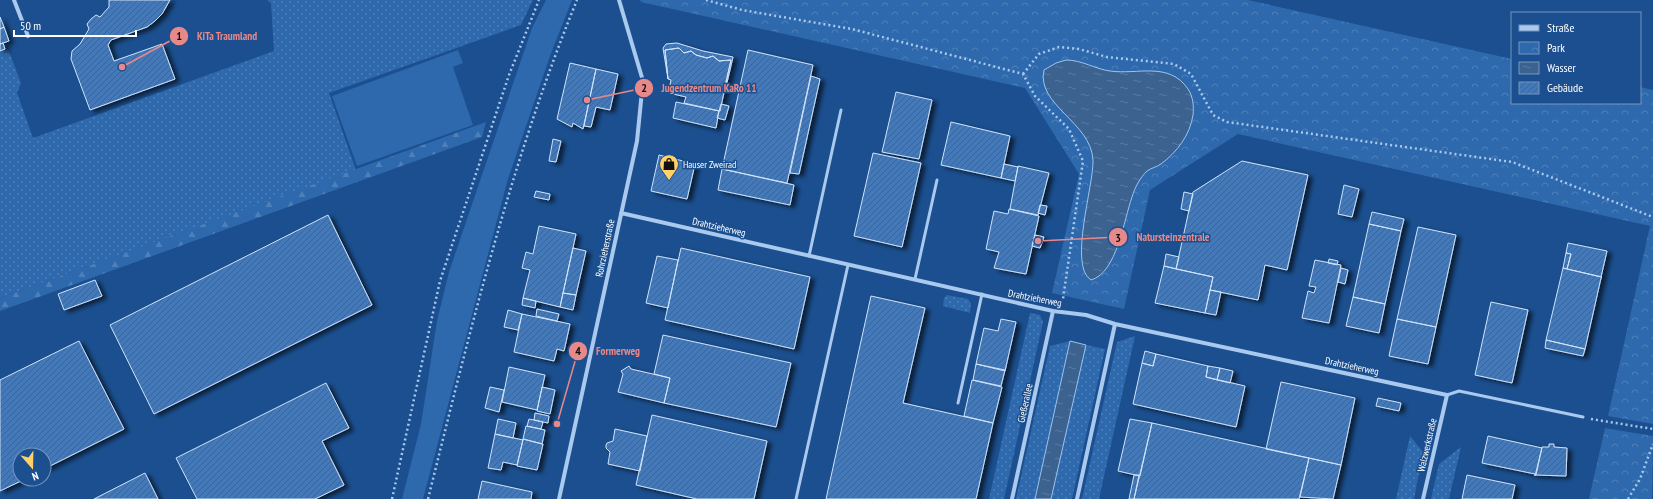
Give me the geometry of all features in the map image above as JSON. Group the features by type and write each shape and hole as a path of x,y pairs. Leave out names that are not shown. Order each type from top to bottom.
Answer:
{"street":[{"path":"14,0 28,36"},
{"name":"Rohrzieherstraße","path":"559,499 637,141 643,81 620,0"},
{"name":"Drahtzieherweg","path":"621,213 1054,311 1086,315 1115,324 1447,395"},
{"name":"Gießerallee","path":"1012,499 1054,311"},
{"path":"1077,499 1115,324"},
{"name":"Walzwerkstraße","path":"1423,499 1447,395"}],"lane":[{"path":"809,256 841,110"},
{"path":"915,279 937,180"},
{"path":"796,499 848,264"},
{"path":"958,403 982,294"},
{"path":"1447,395 1459,391 1583,417"}],"path":[{"path":"392,499 415,401 438,287 509,74 539,0"},
{"path":"428,499 464,357 510,188 551,63 577,0"},
{"path":"706,0 742,10 852,29 1023,74 1035,96 1069,129 1083,162 1063,299 1054,311"},
{"path":"1023,74 1039,54 1059,47 1079,49 1107,57 1174,64 1191,74 1201,90 1213,115 1227,122 1512,162 1653,217"},
{"path":"1583,417 1653,429"},
{"path":"1628,499 1640,479 1653,444"}],"green space":[{"path":"267,0 533,0 521,25 329,93 356,170 0,298 0,52 8,49 21,83 17,93 33,138 274,51 271,3"},
{"path":"546,0 572,0 550,56 508,179 423,499 402,499 421,424 437,321 449,272 532,28"},
{"path":"640,0 1248,0 1511,59 1511,104 1641,104 1641,87 1653,90 1653,424 1608,416 1650,226 1238,134 1150,190 1124,309 1052,293 1079,174 1025,88 641,2"},
{"path":"458,50 463,63 453,67 473,125 357,166 332,96"},
{"path":"486,122 482,137 0,311 0,298"},
{"path":"947,295 968,299 971,303 970,313 943,306 944,298"},
{"path":"1030,313 1040,315 1043,322 1004,499 989,499"},
{"path":"1135,336 1099,499 1082,499 1117,342"},
{"path":"1070,341 1035,499 1016,499 1050,346"},
{"path":"1086,345 1105,349 1072,499 1051,499"},
{"path":"1605,428 1653,436 1652,499 1589,499"},
{"path":"1410,436 1423,452 1414,499 1396,499"},
{"path":"1461,447 1449,499 1431,499 1439,464"}],"water":[{"path":"1066,60 1078,61 1110,71 1152,71 1172,75 1180,80 1188,89 1193,105 1193,115 1186,136 1172,154 1161,164 1147,171 1136,186 1113,256 1107,267 1100,275 1091,280 1085,272 1082,259 1084,224 1093,160 1090,147 1075,124 1055,104 1048,93 1044,82 1044,70 1056,63"},
{"path":"1070,341 1086,345 1051,499 1035,499"}],"building":[{"path":"109,0 170,0 162,14 147,27 111,40 108,45 114,61 162,44 175,79 90,110 71,59 72,51 80,44 89,29 87,24 91,19 96,15 100,17 109,7"},
{"path":"0,17 4,27 0,29"},
{"path":"4,27 9,41 0,44 0,29"},
{"path":"3,43 5,49 0,51 0,44"},
{"path":"677,43 703,51 733,57 725,91 731,60 719,61 713,56 707,58 696,55 691,51 684,53 679,48 665,50 668,79 663,48 666,44"},
{"path":"679,48 684,53 691,51 696,55 707,58 713,56 719,61 731,60 720,111 684,103 686,97 673,94 675,87 670,85 671,80 668,79 665,50"},
{"path":"748,50 813,65 787,183 722,169"},
{"path":"570,63 596,69 583,129 573,123 572,127 557,119"},
{"path":"596,69 618,74 610,110 596,107 591,127 584,126"},
{"path":"811,76 820,79 799,174 790,173"},
{"path":"896,92 932,100 919,159 882,152"},
{"path":"676,102 719,111 716,128 673,118"},
{"path":"721,104 729,106 725,120 717,118"},
{"path":"951,122 1010,136 1001,178 941,165"},
{"path":"553,139 561,141 556,162 549,161"},
{"path":"873,153 921,163 902,247 854,236"},
{"path":"659,155 695,164 687,199 651,191"},
{"path":"1242,161 1308,175 1287,270 1265,265 1258,300 1210,290 1213,277 1176,269 1193,192"},
{"path":"1004,164 1018,167 1015,181 1001,178"},
{"path":"1018,166 1049,173 1038,215 1010,209"},
{"path":"722,169 794,185 790,205 718,190"},
{"path":"1344,185 1359,189 1352,217 1338,214"},
{"path":"536,191 550,194 549,200 534,197"},
{"path":"1184,192 1193,194 1189,211 1181,209"},
{"path":"1040,205 1047,206 1045,215 1038,213"},
{"path":"1009,209 1039,216 1026,274 994,268 999,252 986,249 994,211 1008,214"},
{"path":"1372,212 1404,219 1401,231 1369,224"},
{"path":"328,215 372,305 154,414 110,325"},
{"path":"1369,224 1401,231 1385,304 1353,297"},
{"path":"539,226 576,234 560,307 523,298 530,270 522,268 526,252 533,254"},
{"path":"1418,227 1456,235 1436,327 1397,319"},
{"path":"1035,235 1044,237 1040,248 1032,246"},
{"path":"1568,243 1607,251 1601,277 1567,269 1571,254 1566,253"},
{"path":"573,248 586,251 576,295 563,293"},
{"path":"681,248 810,277 794,349 665,320"},
{"path":"1566,253 1571,254 1567,269 1563,268"},
{"path":"1166,254 1179,257 1176,269 1164,266"},
{"path":"657,256 678,260 668,308 646,303"},
{"path":"1329,259 1338,261 1337,265 1328,263"},
{"path":"1315,260 1341,265 1329,323 1302,318 1308,291 1314,293 1316,287 1309,286"},
{"path":"1164,266 1213,277 1205,313 1155,303"},
{"path":"1341,268 1348,270 1345,284 1338,282"},
{"path":"1563,268 1602,277 1585,349 1546,340"},
{"path":"95,280 102,296 64,310 58,294"},
{"path":"1210,290 1221,292 1216,315 1205,313"},
{"path":"563,293 576,295 573,310 560,307"},
{"path":"871,296 925,308 903,403 993,423 976,499 826,499"},
{"path":"1353,297 1385,304 1379,333 1346,326"},
{"path":"523,298 536,301 535,308 522,305"},
{"path":"1491,302 1528,310 1512,383 1475,375"},
{"path":"537,309 559,314 557,321 536,316"},
{"path":"508,310 522,314 518,330 504,327"},
{"path":"522,314 570,324 564,351 557,349 554,361 514,352"},
{"path":"1001,319 1016,322 1005,371 976,364 984,328 998,331"},
{"path":"1397,319 1436,327 1428,364 1389,356"},
{"path":"663,335 791,363 776,427 664,403 670,378 654,374"},
{"path":"1546,340 1585,349 1583,356 1545,348"},
{"path":"79,341 124,429 52,465 52,447 12,447 12,485 0,491 0,380"},
{"path":"1145,351 1156,354 1153,366 1142,363"},
{"path":"1156,354 1208,366 1206,377 1245,386 1236,427 1133,404 1142,363 1153,366"},
{"path":"976,364 1005,370 1001,386 973,380"},
{"path":"629,366 631,369 670,378 664,403 618,392 623,374 621,371"},
{"path":"1208,366 1220,368 1217,380 1206,377"},
{"path":"509,367 545,375 537,410 502,402"},
{"path":"1220,368 1233,371 1230,383 1217,380"},
{"path":"972,380 1002,387 993,423 964,416"},
{"path":"1281,382 1355,398 1341,465 1266,449"},
{"path":"326,383 349,428 322,441 344,485 315,499 197,499 176,458"},
{"path":"490,387 504,390 499,412 485,408"},
{"path":"542,387 555,390 550,414 537,411"},
{"path":"1378,398 1401,403 1399,411 1376,406"},
{"path":"535,413 549,416 548,423 534,420"},
{"path":"652,415 767,441 754,499 697,499 636,485"},
{"path":"498,419 516,423 513,438 495,434"},
{"path":"529,419 543,422 541,429 527,426"},
{"path":"1130,419 1152,423 1140,476 1118,471"},
{"path":"1152,423 1309,458 1299,499 1134,499"},
{"path":"526,426 545,430 542,444 523,439"},
{"path":"615,429 647,436 640,471 608,464 610,452 606,448 606,445 607,443 613,441"},
{"path":"495,434 523,440 517,465 503,462 501,470 488,468"},
{"path":"1488,436 1542,448 1535,476 1535,474 1482,463"},
{"path":"523,439 543,444 537,470 517,466"},
{"path":"1549,444 1554,444 1554,447 1567,448 1566,476 1536,475 1542,447 1549,447"},
{"path":"1309,458 1341,465 1333,499 1300,497"},
{"path":"145,473 158,499 94,499"},
{"path":"1134,475 1139,475 1134,499 1129,499"},
{"path":"1467,475 1515,485 1512,499 1462,499"},
{"path":"482,481 532,492 531,499 478,499"}],"place":[{"name":"KiTa Traumland","path":"122,67"},
{"name":"Jugendzentrum KaRo 11","path":"587,100"},
{"name":"Hauser Zweirad","path":"669,181"},
{"name":"Natursteinzentrale","path":"1038,241"},
{"name":"Formerweg","path":"557,424"}]}
